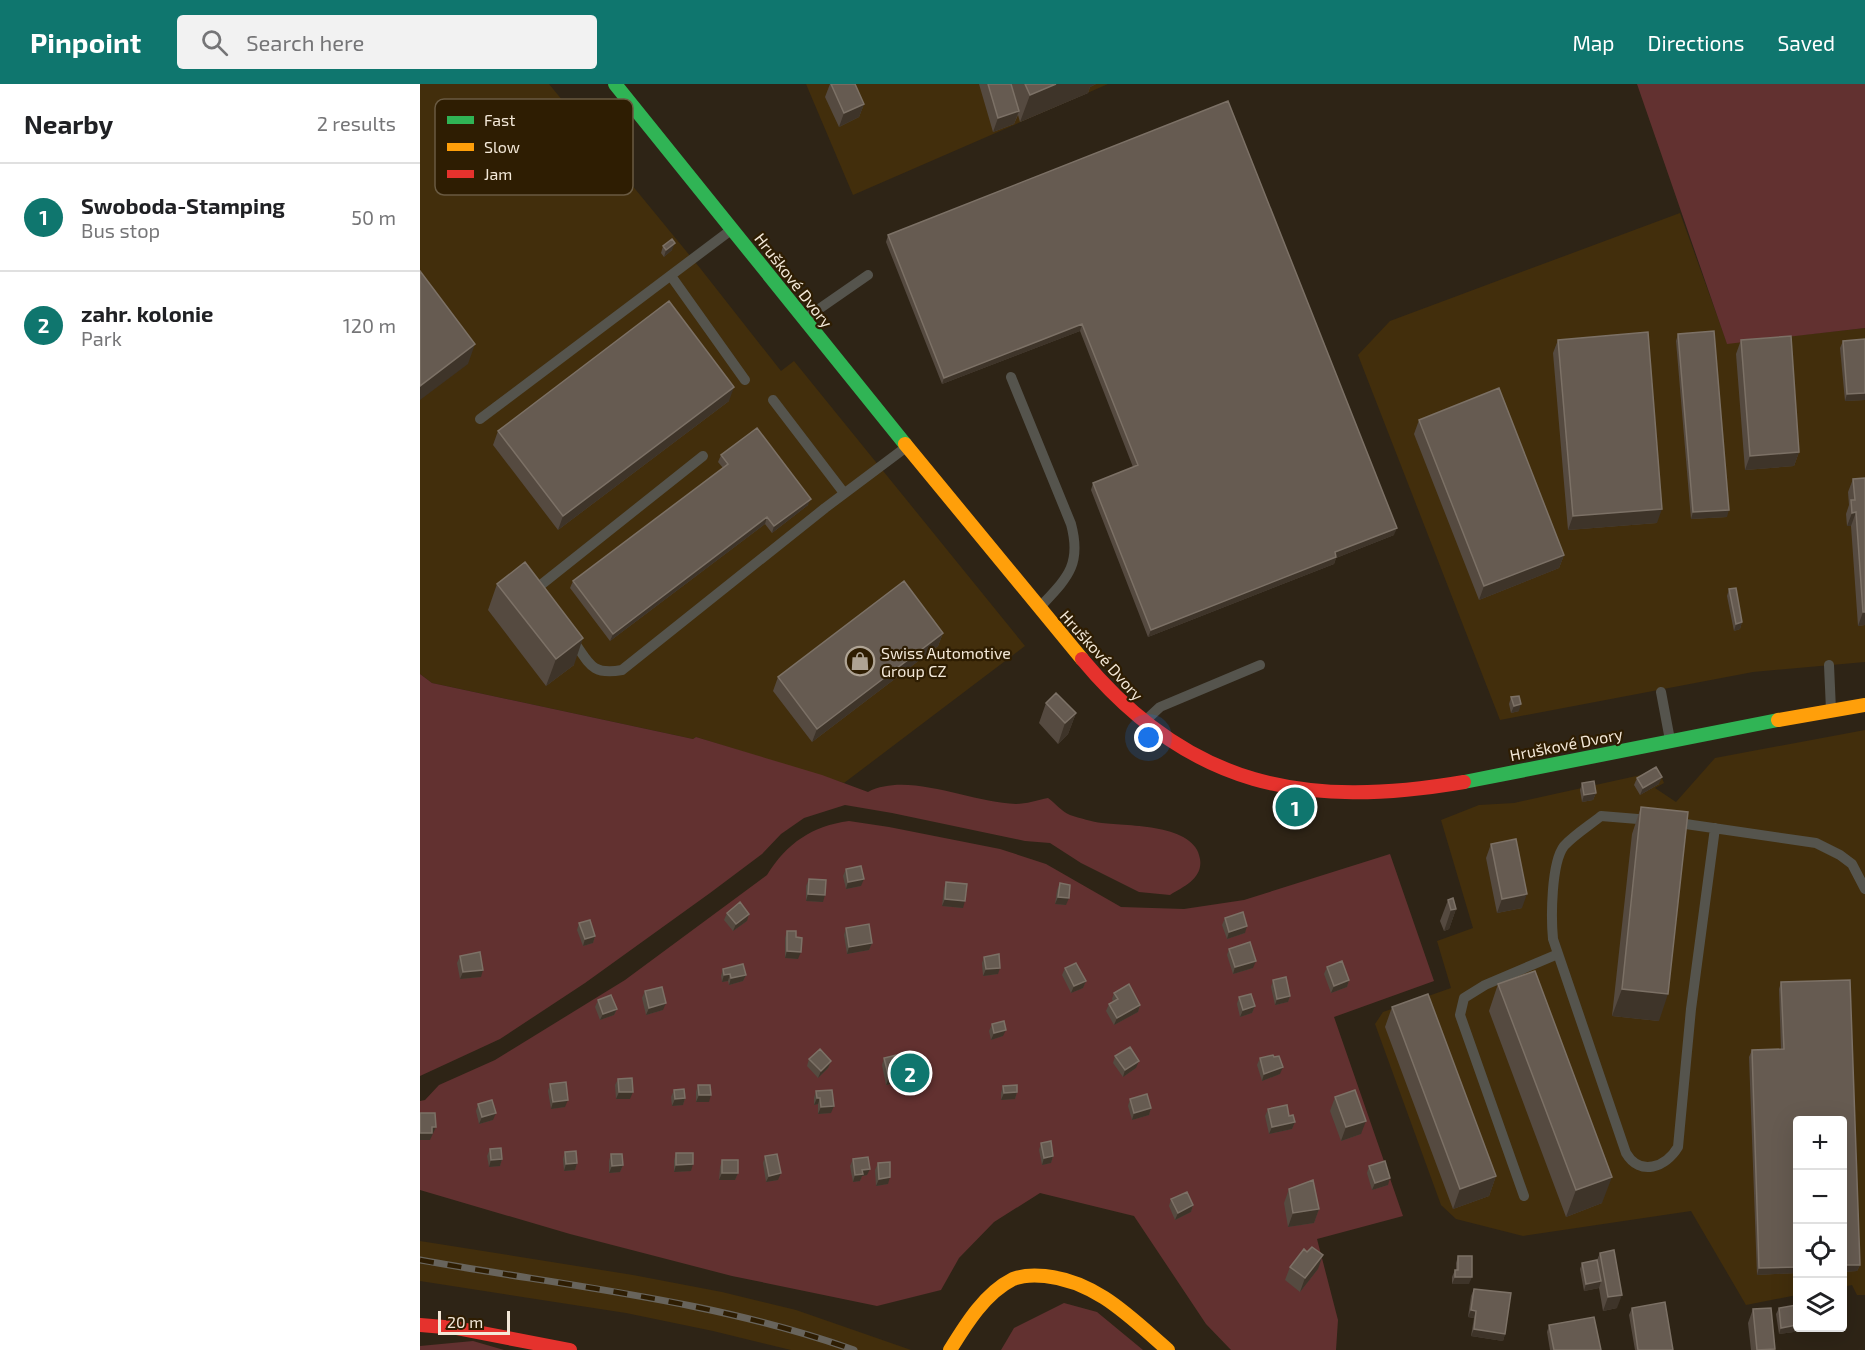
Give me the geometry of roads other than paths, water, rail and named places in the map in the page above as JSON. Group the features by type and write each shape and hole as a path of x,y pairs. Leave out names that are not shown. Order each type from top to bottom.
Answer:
{"street":[{"name":"Hruškové Dvory","path":"615,84 627,99"},
{"name":"Hruškové Dvory","path":"633,106 1038,609 1110,692 1143,723 1193,754 1279,786 1340,793 1424,789 1670,740 1865,705"},
{"path":"950,1350 966,1325 998,1290 1015,1278 1033,1275 1069,1279 1088,1286 1125,1313 1168,1350"},
{"path":"420,1325 468,1330 570,1350"}],"lane":[{"path":"480,419 733,228"},
{"path":"803,319 868,275"},
{"path":"671,276 745,380"},
{"path":"1011,377 1076,541 1074,559 1068,577 1038,609"},
{"path":"773,400 844,493"},
{"path":"564,627 591,666 601,672 622,670 844,493 908,446"},
{"path":"550,607 537,588 703,456"},
{"path":"1829,665 1831,711"},
{"path":"1143,723 1160,708 1260,666"},
{"path":"1661,692 1670,740"},
{"path":"1715,828 1691,1009 1678,1147 1673,1156 1654,1167 1630,1162 1553,939 1550,913 1556,870 1563,847 1601,816 1715,828 1816,843 1852,864 1865,889"},
{"path":"1524,1196 1460,1015 1464,998 1485,984 1558,954"}],"railway":[{"path":"420,1260 693,1306 748,1318 854,1350"}],"place":[{"name":"Swiss Automotive Group CZ","path":"860,661"},
{"name":"Swoboda-Stamping","path":"1295,807"},
{"name":"zahr. kolonie","path":"910,1073"}]}
